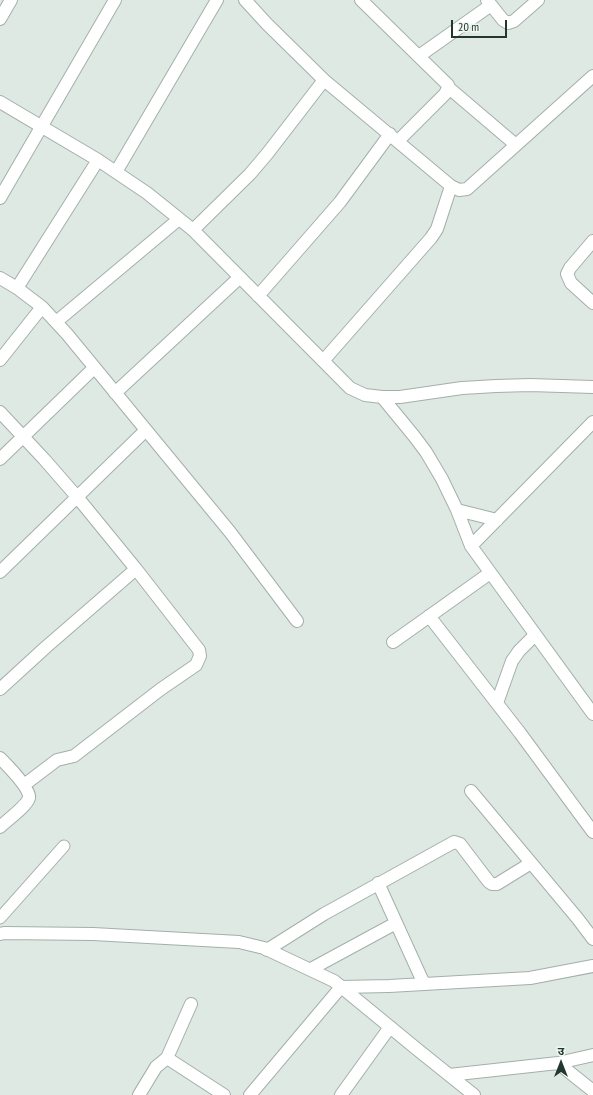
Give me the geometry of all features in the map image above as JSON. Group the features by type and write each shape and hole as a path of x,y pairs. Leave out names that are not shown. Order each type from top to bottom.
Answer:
{"street":[{"path":"0,19 11,0"},
{"path":"0,198 115,0"},
{"path":"116,172 217,0"},
{"path":"245,0 267,24 324,80 451,186 459,190 467,189 593,76"},
{"path":"361,0 419,56 448,85 449,88 516,145"},
{"path":"419,56 489,3 503,20 511,23 538,0"},
{"path":"193,230 250,174 324,80"},
{"path":"258,296 394,138 445,94 448,85"},
{"path":"0,102 98,160 147,193 193,230 239,278 350,388 365,395 400,397 462,388 496,386 530,385 593,387"},
{"path":"17,288 98,160"},
{"path":"323,361 431,238 437,228 451,186"},
{"path":"56,322 179,219"},
{"path":"593,241 570,268 567,274 572,283 593,303"},
{"path":"0,278 17,288 42,307 56,322 230,532 297,621"},
{"path":"115,393 239,278"},
{"path":"0,360 42,307"},
{"path":"0,460 94,368"},
{"path":"382,397 426,452 442,479 457,510 471,546 593,714"},
{"path":"0,412 78,498 136,568 199,650 200,656 198,662 74,756 58,760 24,786"},
{"path":"471,546 593,422"},
{"path":"0,572 78,498 146,430"},
{"path":"457,510 497,520"},
{"path":"0,689 136,568"},
{"path":"393,642 490,573"},
{"path":"429,616 520,733 593,832"},
{"path":"497,703 512,661 519,651 535,636"},
{"path":"0,758 30,794 29,799 25,804 0,827"},
{"path":"471,791 593,939"},
{"path":"268,950 324,914 454,842 460,844 489,882 494,885 531,863"},
{"path":"378,883 424,984"},
{"path":"311,969 396,923"},
{"path":"0,934 93,934 239,942 268,950 334,981 474,1095"},
{"path":"250,1095 341,987 388,986 530,978 593,966"},
{"path":"139,1095 156,1067 166,1058 191,1004"},
{"path":"341,1095 390,1028"},
{"path":"449,1075 558,1063 593,1055"},
{"path":"166,1058 224,1095"},
{"path":"558,1063 593,1090"}],"lane":[{"path":"0,918 64,846"}]}
